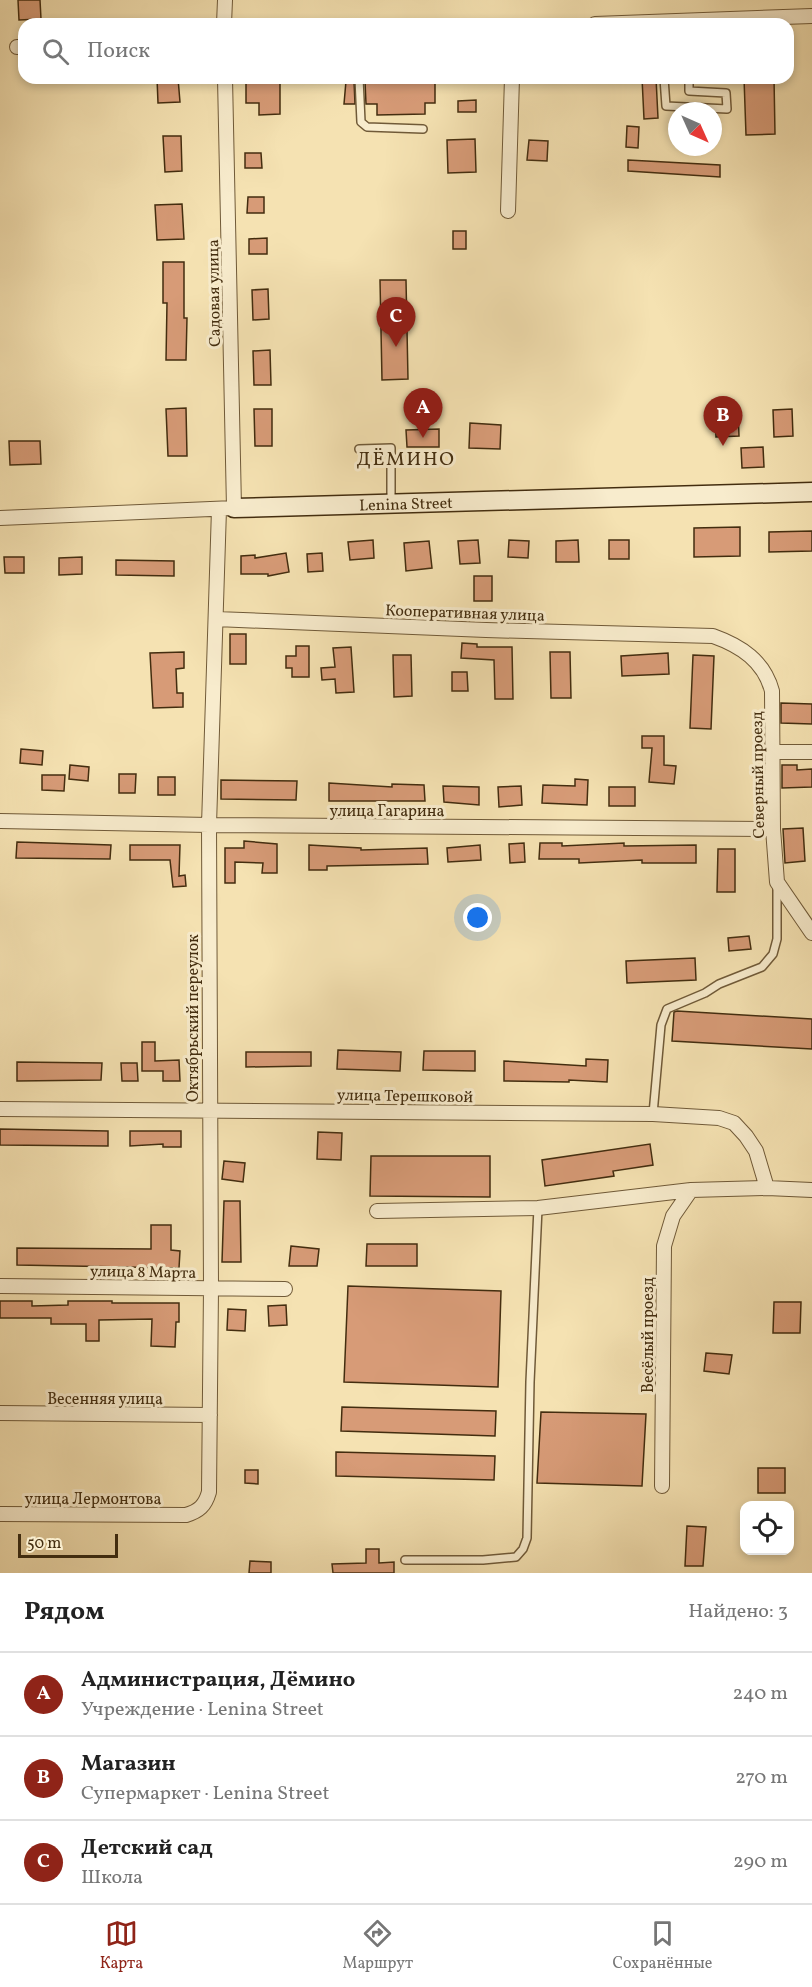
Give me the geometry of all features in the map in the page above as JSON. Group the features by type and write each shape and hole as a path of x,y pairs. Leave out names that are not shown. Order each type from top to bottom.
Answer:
{"street":[{"path":"224,18 225,0"},
{"path":"770,18 812,16"},
{"name":"Садовая улица","path":"225,84 227,508"},
{"path":"508,211 512,84"},
{"name":"Lenina Street","path":"0,519 227,508 812,492"},
{"name":"Октябрьский переулок","path":"186,1515 198,1511 206,1503 209,1492 211,1288 209,825 216,619 227,508"},
{"name":"Кооперативная улица","path":"216,619 713,636"},
{"name":"Северный проезд","path":"713,636 733,643 750,654 769,678 772,691 773,830 777,882"},
{"path":"774,752 812,752"},
{"name":"улица Гагарина","path":"0,821 773,830"},
{"path":"777,882 812,933"},
{"name":"улица Терешковой","path":"0,1109 653,1114 719,1118 734,1123 746,1136 756,1152 767,1188"},
{"path":"377,1211 538,1208 691,1190 767,1188 812,1190"},
{"name":"Весёлый проезд","path":"662,1486 664,1246 673,1216 691,1190"},
{"name":"улица 8 Марта","path":"0,1286 285,1289"},
{"name":"Весенняя улица","path":"0,1413 210,1415"},
{"name":"улица Лермонтова","path":"0,1514 186,1515"}],"lane":[{"path":"359,84 361,122 367,127 423,129"},
{"path":"664,84 666,106 668,106"},
{"path":"689,84 690,102"},
{"path":"689,91 726,93 727,109 722,109"},
{"path":"359,449 391,448 391,504"},
{"path":"653,1114 661,1025 667,1009 705,993 719,984 762,967 773,954 777,939 777,882"},
{"path":"405,1560 483,1560 516,1557 523,1549 527,1538 530,1382 538,1208"}],"building":[{"path":"18,0 40,0 41,18 19,18"},
{"path":"157,84 178,84 180,102 158,103"},
{"path":"246,84 280,84 280,114 259,115 259,103 246,103"},
{"path":"346,84 354,84 355,104 344,104"},
{"path":"365,84 435,84 435,103 425,103 425,114 377,115 377,104 366,104"},
{"path":"642,84 656,84 658,118 644,119"},
{"path":"744,84 774,84 775,134 746,135"},
{"path":"476,100 476,112 458,112 458,101"},
{"path":"627,126 639,127 638,148 626,147"},
{"path":"163,136 181,136 182,171 165,172"},
{"path":"475,139 476,172 448,173 447,140"},
{"path":"529,140 548,141 547,161 527,160"},
{"path":"245,153 261,153 262,168 245,168"},
{"path":"628,160 720,165 720,177 628,171"},
{"path":"248,197 264,197 264,213 247,213"},
{"path":"182,204 184,239 157,240 155,205"},
{"path":"453,231 466,231 466,249 453,249"},
{"path":"267,238 267,254 249,254 249,239"},
{"path":"163,262 184,262 184,318 187,318 186,360 166,360 167,303 163,303"},
{"path":"380,280 406,280 408,379 382,380"},
{"path":"268,289 269,319 253,320 252,290"},
{"path":"270,350 271,385 254,385 253,351"},
{"path":"186,408 187,456 168,456 166,409"},
{"path":"254,409 272,409 272,446 255,446"},
{"path":"738,409 739,436 716,437 715,410"},
{"path":"792,409 793,436 774,437 773,410"},
{"path":"470,423 501,425 500,449 469,448"},
{"path":"439,429 439,447 407,447 406,430"},
{"path":"9,441 40,441 41,464 10,465"},
{"path":"763,447 764,467 742,468 741,448"},
{"path":"740,527 740,556 694,557 694,528"},
{"path":"812,531 812,551 769,552 769,532"},
{"path":"373,540 374,558 350,560 348,542"},
{"path":"478,540 480,563 460,564 458,541"},
{"path":"509,540 529,541 528,558 508,557"},
{"path":"578,540 579,562 556,562 556,541"},
{"path":"609,540 629,540 629,559 609,559"},
{"path":"429,541 432,568 406,571 404,543"},
{"path":"286,553 289,572 268,576 268,574 241,574 241,556 255,555 255,558"},
{"path":"322,553 323,571 308,572 307,554"},
{"path":"4,557 24,557 24,573 5,573"},
{"path":"82,557 82,574 59,575 59,558"},
{"path":"116,560 174,561 174,576 116,575"},
{"path":"474,576 492,576 492,601 474,601"},
{"path":"230,634 246,634 246,664 230,664"},
{"path":"462,643 477,644 477,647 512,647 513,699 495,699 494,660 461,658"},
{"path":"296,646 309,646 309,677 292,677 292,668 286,668 286,656 296,656"},
{"path":"351,647 354,692 336,693 335,679 322,680 321,668 335,667 333,648"},
{"path":"184,652 184,668 176,669 177,693 183,693 183,707 153,708 150,653"},
{"path":"550,652 570,652 571,698 551,698"},
{"path":"668,653 669,674 622,676 621,656"},
{"path":"393,655 411,655 412,696 394,697"},
{"path":"693,655 714,656 711,729 690,728"},
{"path":"452,672 467,672 468,691 452,691"},
{"path":"781,703 812,704 812,724 781,723"},
{"path":"642,736 664,736 664,765 676,766 674,784 649,782 652,748 642,748"},
{"path":"21,749 43,751 42,765 20,763"},
{"path":"70,765 89,767 88,781 69,779"},
{"path":"782,765 797,765 797,770 812,769 812,787 782,788"},
{"path":"119,774 136,774 135,793 119,793"},
{"path":"42,775 65,775 64,791 42,790"},
{"path":"158,777 175,777 175,795 158,795"},
{"path":"575,779 588,780 587,805 542,803 543,785 575,786"},
{"path":"221,780 297,781 296,800 221,799"},
{"path":"329,783 392,787 392,784 424,785 425,801 329,801"},
{"path":"443,786 479,787 479,805 444,802"},
{"path":"521,786 522,805 499,807 498,787"},
{"path":"609,787 635,787 635,806 609,806"},
{"path":"803,828 805,861 785,863 783,829"},
{"path":"244,841 277,844 277,873 262,873 263,863 235,862 235,883 225,883 225,848 244,848"},
{"path":"17,842 111,845 110,859 16,858"},
{"path":"524,843 525,862 510,863 509,844"},
{"path":"540,843 562,843 562,846 624,843 624,846 696,845 696,863 642,863 642,860 579,863 579,859 539,859"},
{"path":"130,845 180,845 179,876 185,875 186,886 173,887 170,860 130,860"},
{"path":"309,845 361,848 361,850 427,848 428,864 327,866 327,870 309,870"},
{"path":"480,845 481,860 448,862 447,848"},
{"path":"718,849 735,849 735,892 717,892"},
{"path":"749,936 751,949 729,951 728,938"},
{"path":"695,958 696,980 627,983 626,961"},
{"path":"674,1012 812,1019 812,1049 672,1041"},
{"path":"142,1042 155,1042 155,1061 179,1060 180,1081 163,1081 163,1071 142,1071"},
{"path":"338,1050 401,1052 400,1071 337,1069"},
{"path":"424,1051 475,1051 475,1071 423,1070"},
{"path":"246,1052 311,1052 311,1066 246,1067"},
{"path":"586,1059 608,1060 607,1082 504,1081 504,1061 586,1066"},
{"path":"17,1062 102,1063 101,1080 17,1081"},
{"path":"121,1063 137,1063 138,1081 122,1081"},
{"path":"0,1129 108,1131 108,1146 0,1145"},
{"path":"130,1131 181,1131 181,1147 163,1147 163,1144 130,1146"},
{"path":"318,1132 342,1133 341,1160 317,1159"},
{"path":"650,1144 653,1165 613,1171 614,1176 545,1186 542,1160"},
{"path":"371,1156 490,1156 490,1197 370,1196"},
{"path":"224,1161 245,1163 243,1182 222,1179"},
{"path":"224,1201 240,1201 241,1262 222,1262"},
{"path":"151,1225 171,1225 171,1250 180,1251 179,1268 17,1265 17,1248 151,1249"},
{"path":"367,1244 417,1244 417,1266 366,1266"},
{"path":"291,1246 319,1249 317,1266 289,1266"},
{"path":"348,1286 501,1291 498,1387 344,1382"},
{"path":"0,1301 32,1301 32,1306 68,1305 68,1301 179,1303 175,1347 151,1346 152,1319 99,1320 99,1341 86,1341 86,1324 51,1324 51,1318 0,1318"},
{"path":"774,1302 801,1302 800,1333 773,1333"},
{"path":"286,1305 287,1325 269,1326 268,1306"},
{"path":"228,1309 246,1310 245,1331 227,1330"},
{"path":"706,1353 732,1355 729,1374 704,1371"},
{"path":"342,1407 496,1411 495,1436 341,1431"},
{"path":"541,1412 646,1414 642,1486 537,1483"},
{"path":"336,1452 495,1456 494,1480 336,1476"},
{"path":"758,1468 785,1468 785,1493 758,1493"},
{"path":"245,1470 258,1470 258,1484 245,1483"},
{"path":"687,1526 706,1527 703,1566 685,1566"},
{"path":"366,1549 379,1549 379,1563 394,1562 394,1573 333,1573 332,1564 366,1563"},
{"path":"250,1561 271,1562 271,1573 249,1573"}],"place":[{"name":"Детский сад","path":"396,347"},
{"name":"Администрация, Дёмино","path":"423,438"},
{"name":"Магазин","path":"723,446"}],"district":[{"name":"ДЁМИНО","path":"406,458"}]}
